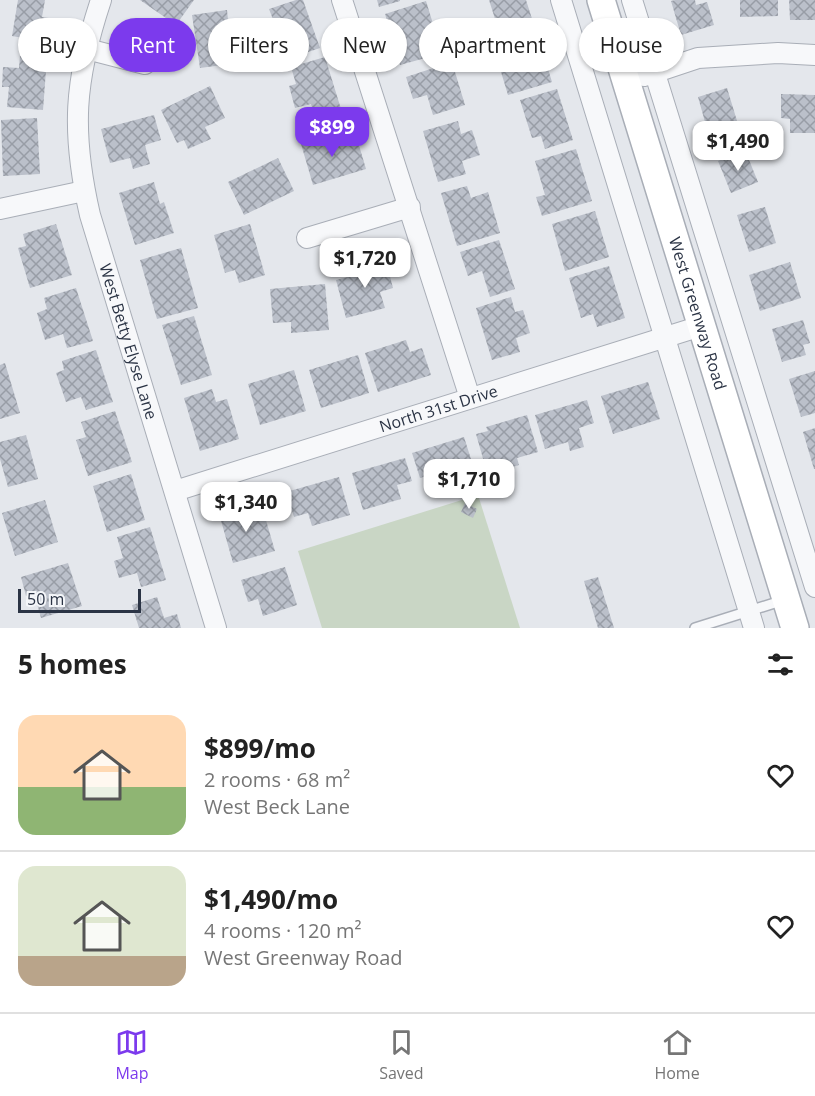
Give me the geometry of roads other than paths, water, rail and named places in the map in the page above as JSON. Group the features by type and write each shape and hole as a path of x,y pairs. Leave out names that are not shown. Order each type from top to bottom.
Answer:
{"main road":[{"name":"West Greenway Road","path":"601,0 795,628"}],"street":[{"name":"West Betty Elyse Lane","path":"96,18 101,0"},
{"path":"342,0 470,398"},
{"path":"561,0 751,620"},
{"name":"West Greenway Road","path":"632,0 815,587"},
{"path":"627,82 698,58 778,53 815,55"},
{"name":"West Betty Elyse Lane","path":"83,72 77,104 77,144 84,191 216,628"},
{"path":"0,208 84,191"},
{"path":"308,238 410,207"},
{"name":"North 31st Drive","path":"175,491 701,326"}],"lane":[{"path":"695,628 751,620 786,599"}]}
